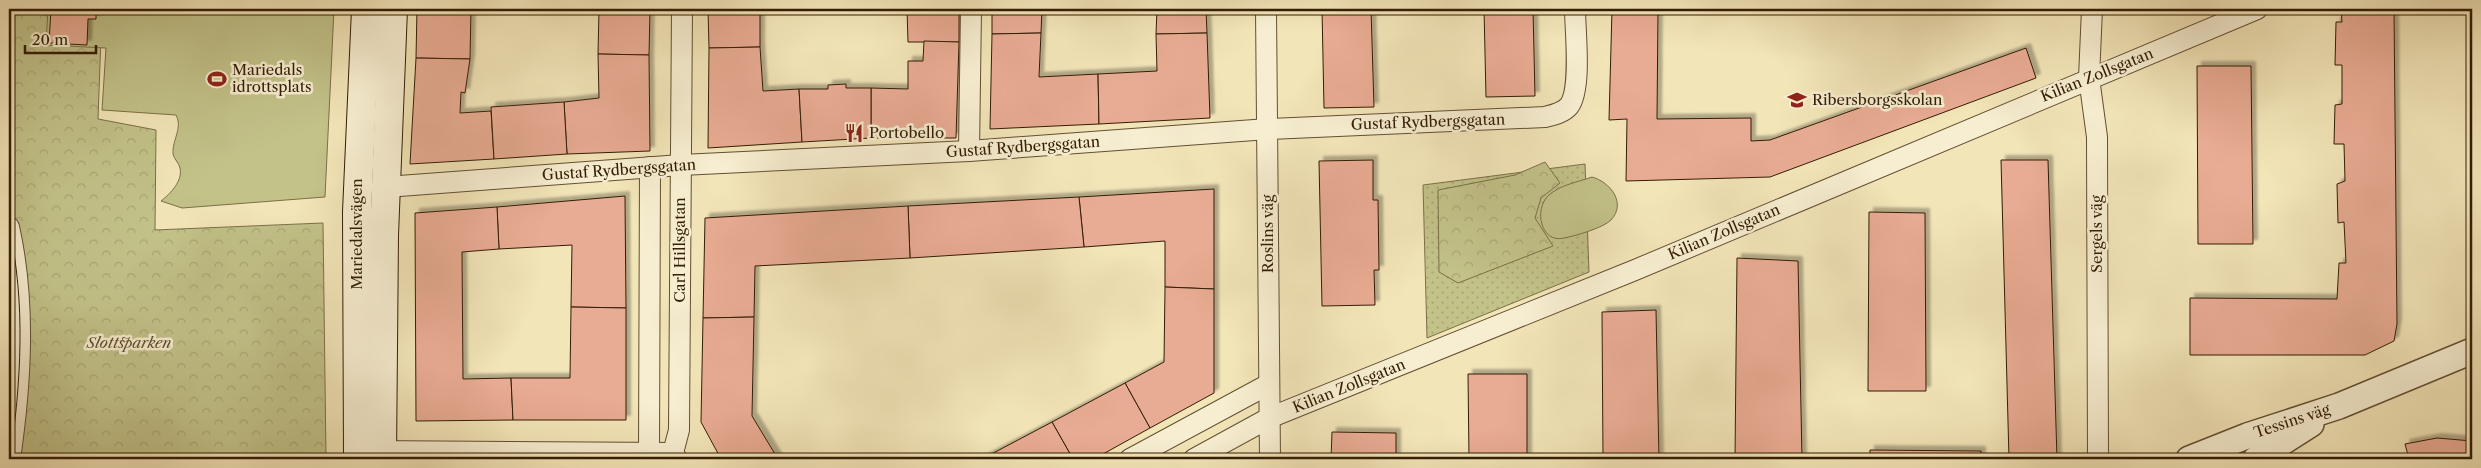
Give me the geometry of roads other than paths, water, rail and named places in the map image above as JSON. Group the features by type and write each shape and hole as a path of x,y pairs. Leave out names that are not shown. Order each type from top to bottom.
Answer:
{"main road":[{"name":"Mariedalsvägen","path":"366,9 357,198 370,455"},
{"name":"Mariedalsvägen","path":"370,455 386,188 393,9"}],"street":[{"name":"Carl Hillsgatan","path":"675,456 679,430 682,9"},
{"path":"969,151 971,9"},
{"name":"Roslins väg","path":"1266,9 1270,459"},
{"name":"Gustaf Rydbergsgatan","path":"386,188 650,167 969,151 1268,129 1545,117 1559,113 1569,106 1576,85 1575,9"},
{"name":"Sergels väg","path":"2092,9 2089,78 2097,137 2098,459"},
{"name":"Kilian Zollsgatan","path":"1194,459 1269,418 1635,270 2257,9"},
{"name":"Carl Hillsgatan","path":"649,454 650,167"},
{"path":"9,227 16,268 20,372 10,459"},
{"name":"Tessins väg","path":"2189,459 2247,436 2339,406 2472,351"},
{"path":"1130,459 1269,384"},
{"name":"Tessins väg","path":"2256,459 2339,406"},
{"path":"370,455 649,454 675,456"}],"tram line":[{"path":"9,227 18,285 20,314 19,372 10,459"}],"place":[{"name":"Mariedals idrottsplats","path":"217,79"},
{"name":"Ribersborgsskolan","path":"1797,100"},
{"name":"Portobello","path":"854,133"}],"park label":[{"name":"Slottsparken","path":"129,343"}]}
